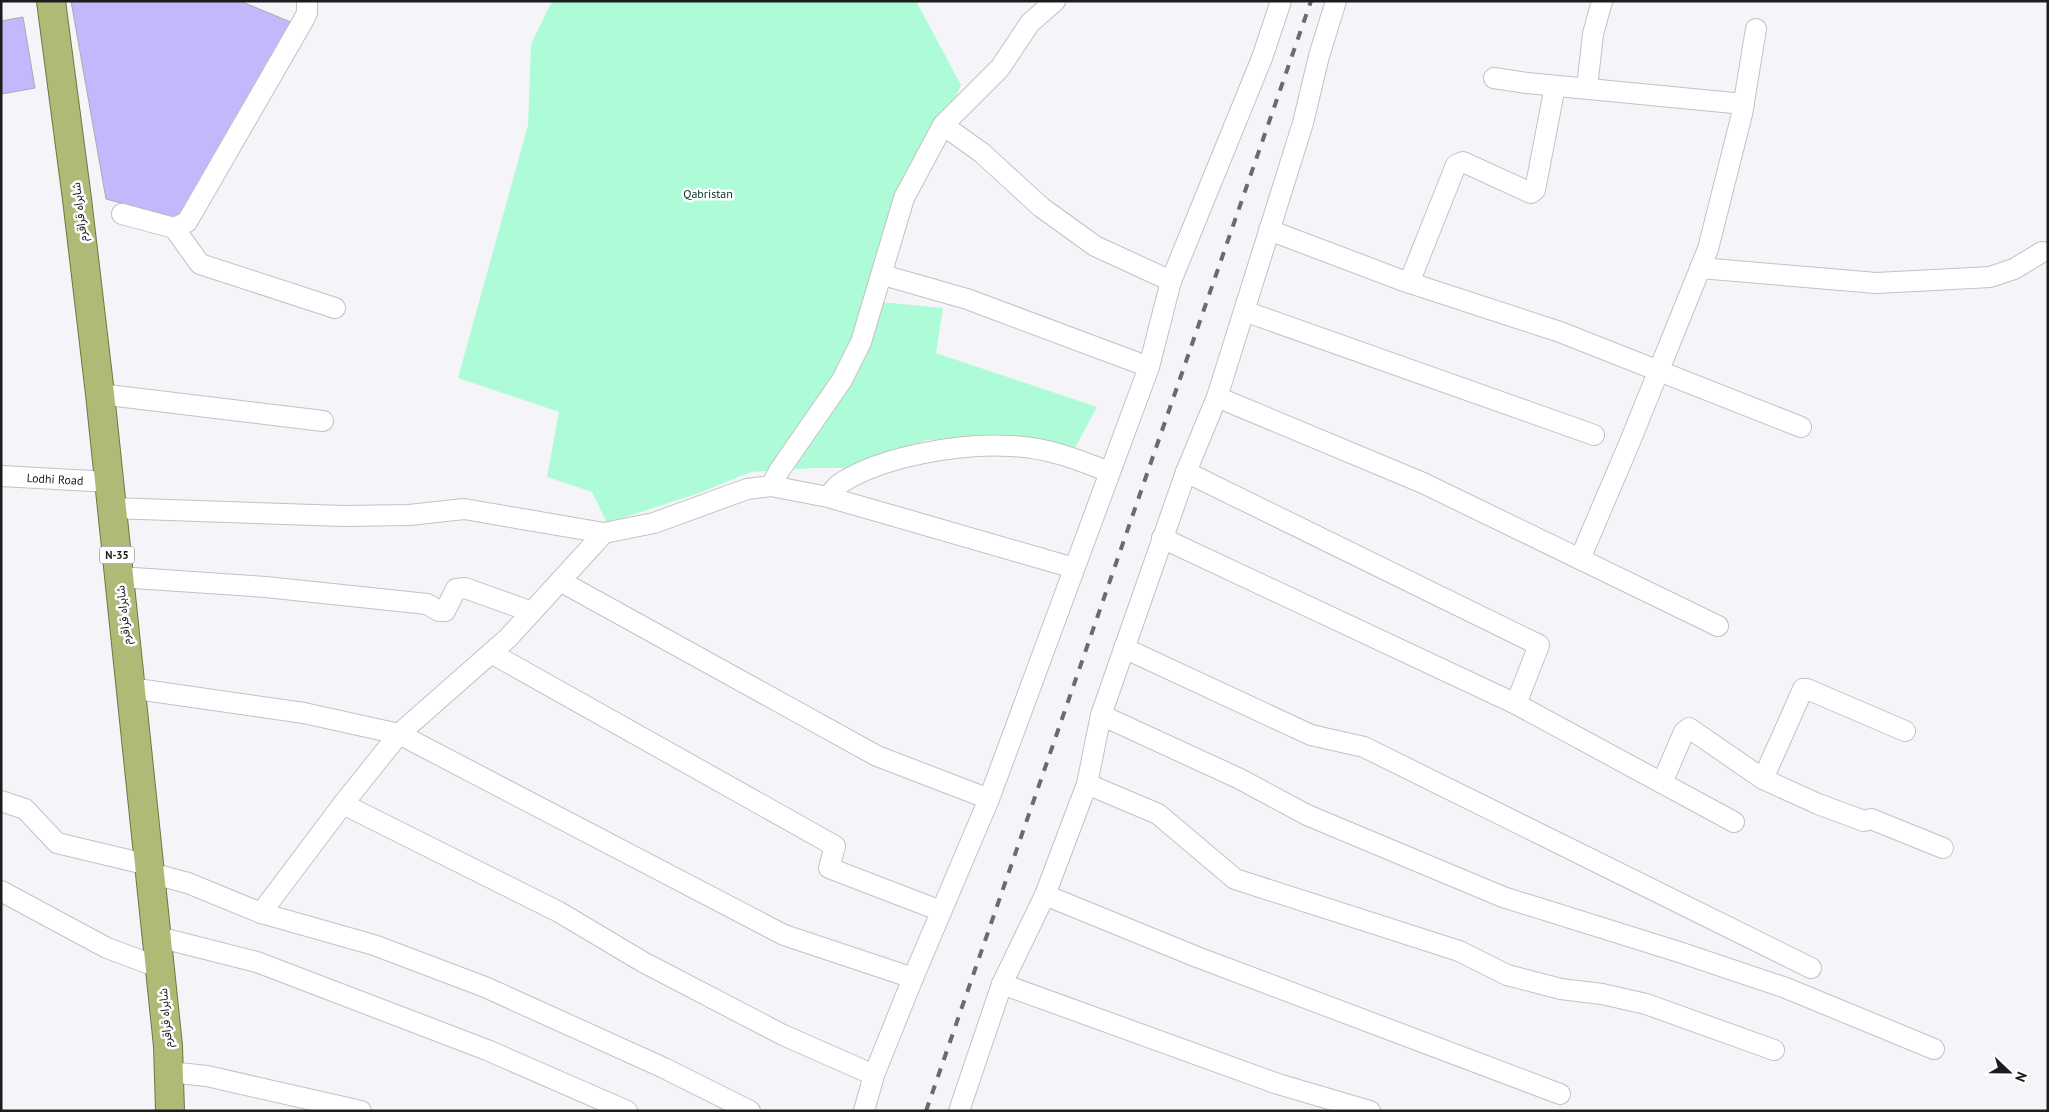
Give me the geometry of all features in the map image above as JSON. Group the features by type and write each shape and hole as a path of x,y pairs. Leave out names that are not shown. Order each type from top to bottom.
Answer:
{"highway":[{"name":"شاہراہ قراقرم","path":"50,1 77,199 111,495 161,968 170,1111"}],"street":[{"path":"174,228 187,222 303,21 307,13 308,1"},
{"path":"771,486 779,471 842,380 861,342 883,275 904,198 943,125 1000,68 1030,23 1056,1"},
{"path":"864,1111 874,1075 989,799 1149,367 1171,281 1262,58 1281,1"},
{"path":"959,1111 1002,984 1045,895 1087,784 1101,715 1186,472 1217,397 1300,132 1319,56 1336,1"},
{"path":"1587,88 1593,34 1602,1"},
{"path":"1580,559 1700,268 1724,189 1744,104 1756,29"},
{"path":"1494,78 1555,86 1744,104"},
{"path":"1409,282 1456,165 1463,162 1531,193 1536,190 1555,86"},
{"path":"943,125 982,153 1041,206 1095,246 1171,281"},
{"path":"122,214 174,228 200,264 335,308"},
{"path":"1269,230 1409,282 1560,332 1801,427"},
{"path":"1700,268 1876,283 1990,277 2014,269 2042,252"},
{"path":"883,275 967,299 1149,367"},
{"path":"1244,311 1594,436"},
{"path":"100,394 323,421"},
{"path":"1217,397 1423,483 1718,626"},
{"path":"828,497 840,484 883,464 952,448 1011,446 1066,455 1109,472"},
{"path":"1186,472 1539,646 1516,704"},
{"name":"Lodhi Road","path":"1,476 111,495 344,516 409,515 464,509 604,533"},
{"path":"261,912 342,804 399,734 490,653 532,612 604,533 654,523 747,489 771,486 828,497 1074,568"},
{"path":"1162,538 1516,704 1734,822"},
{"path":"119,577 266,587 427,604 445,611 456,589 465,588 532,612"},
{"path":"560,581 877,756 989,799"},
{"path":"1124,648 1311,735 1364,747 1811,968"},
{"path":"490,653 835,846 829,868 941,911"},
{"path":"130,688 304,713 399,734 784,935 913,978"},
{"path":"1763,779 1803,689 1808,689 1904,731"},
{"path":"1101,715 1240,779 1307,815 1503,897 1679,952 1786,988 1934,1049"},
{"path":"1662,783 1684,732 1689,728 1763,779 1818,804 1864,821 1871,820 1943,848"},
{"path":"1087,784 1158,814 1235,879 1459,951 1507,975 1561,990 1602,994 1646,1004 1774,1050"},
{"path":"1,800 25,809 57,843 150,869 261,912 374,945 485,988 664,1068 750,1111"},
{"path":"342,804 559,912 643,962 783,1035 874,1075"},
{"path":"1,891 107,948 161,968"},
{"path":"1045,895 1215,964 1560,1094"},
{"path":"158,937 258,962 487,1050 628,1111"},
{"path":"1002,984 1278,1084 1370,1111"},
{"path":"169,1072 207,1076 360,1111"}],"green space":[{"name":"Qabristan","path":"552,1 916,1 961,85 920,176 871,301 943,308 936,353 1097,407 1075,448 1004,438 926,440 862,468 814,468 751,472 699,493 607,523 592,492 547,477 559,412 458,378 528,125 531,44"}],"building":[{"path":"71,1 240,1 293,23 178,218 106,199"},
{"path":"23,17 35,88 2,94 1,21"}],"railway":[{"path":"926,1111 1311,1"}]}
